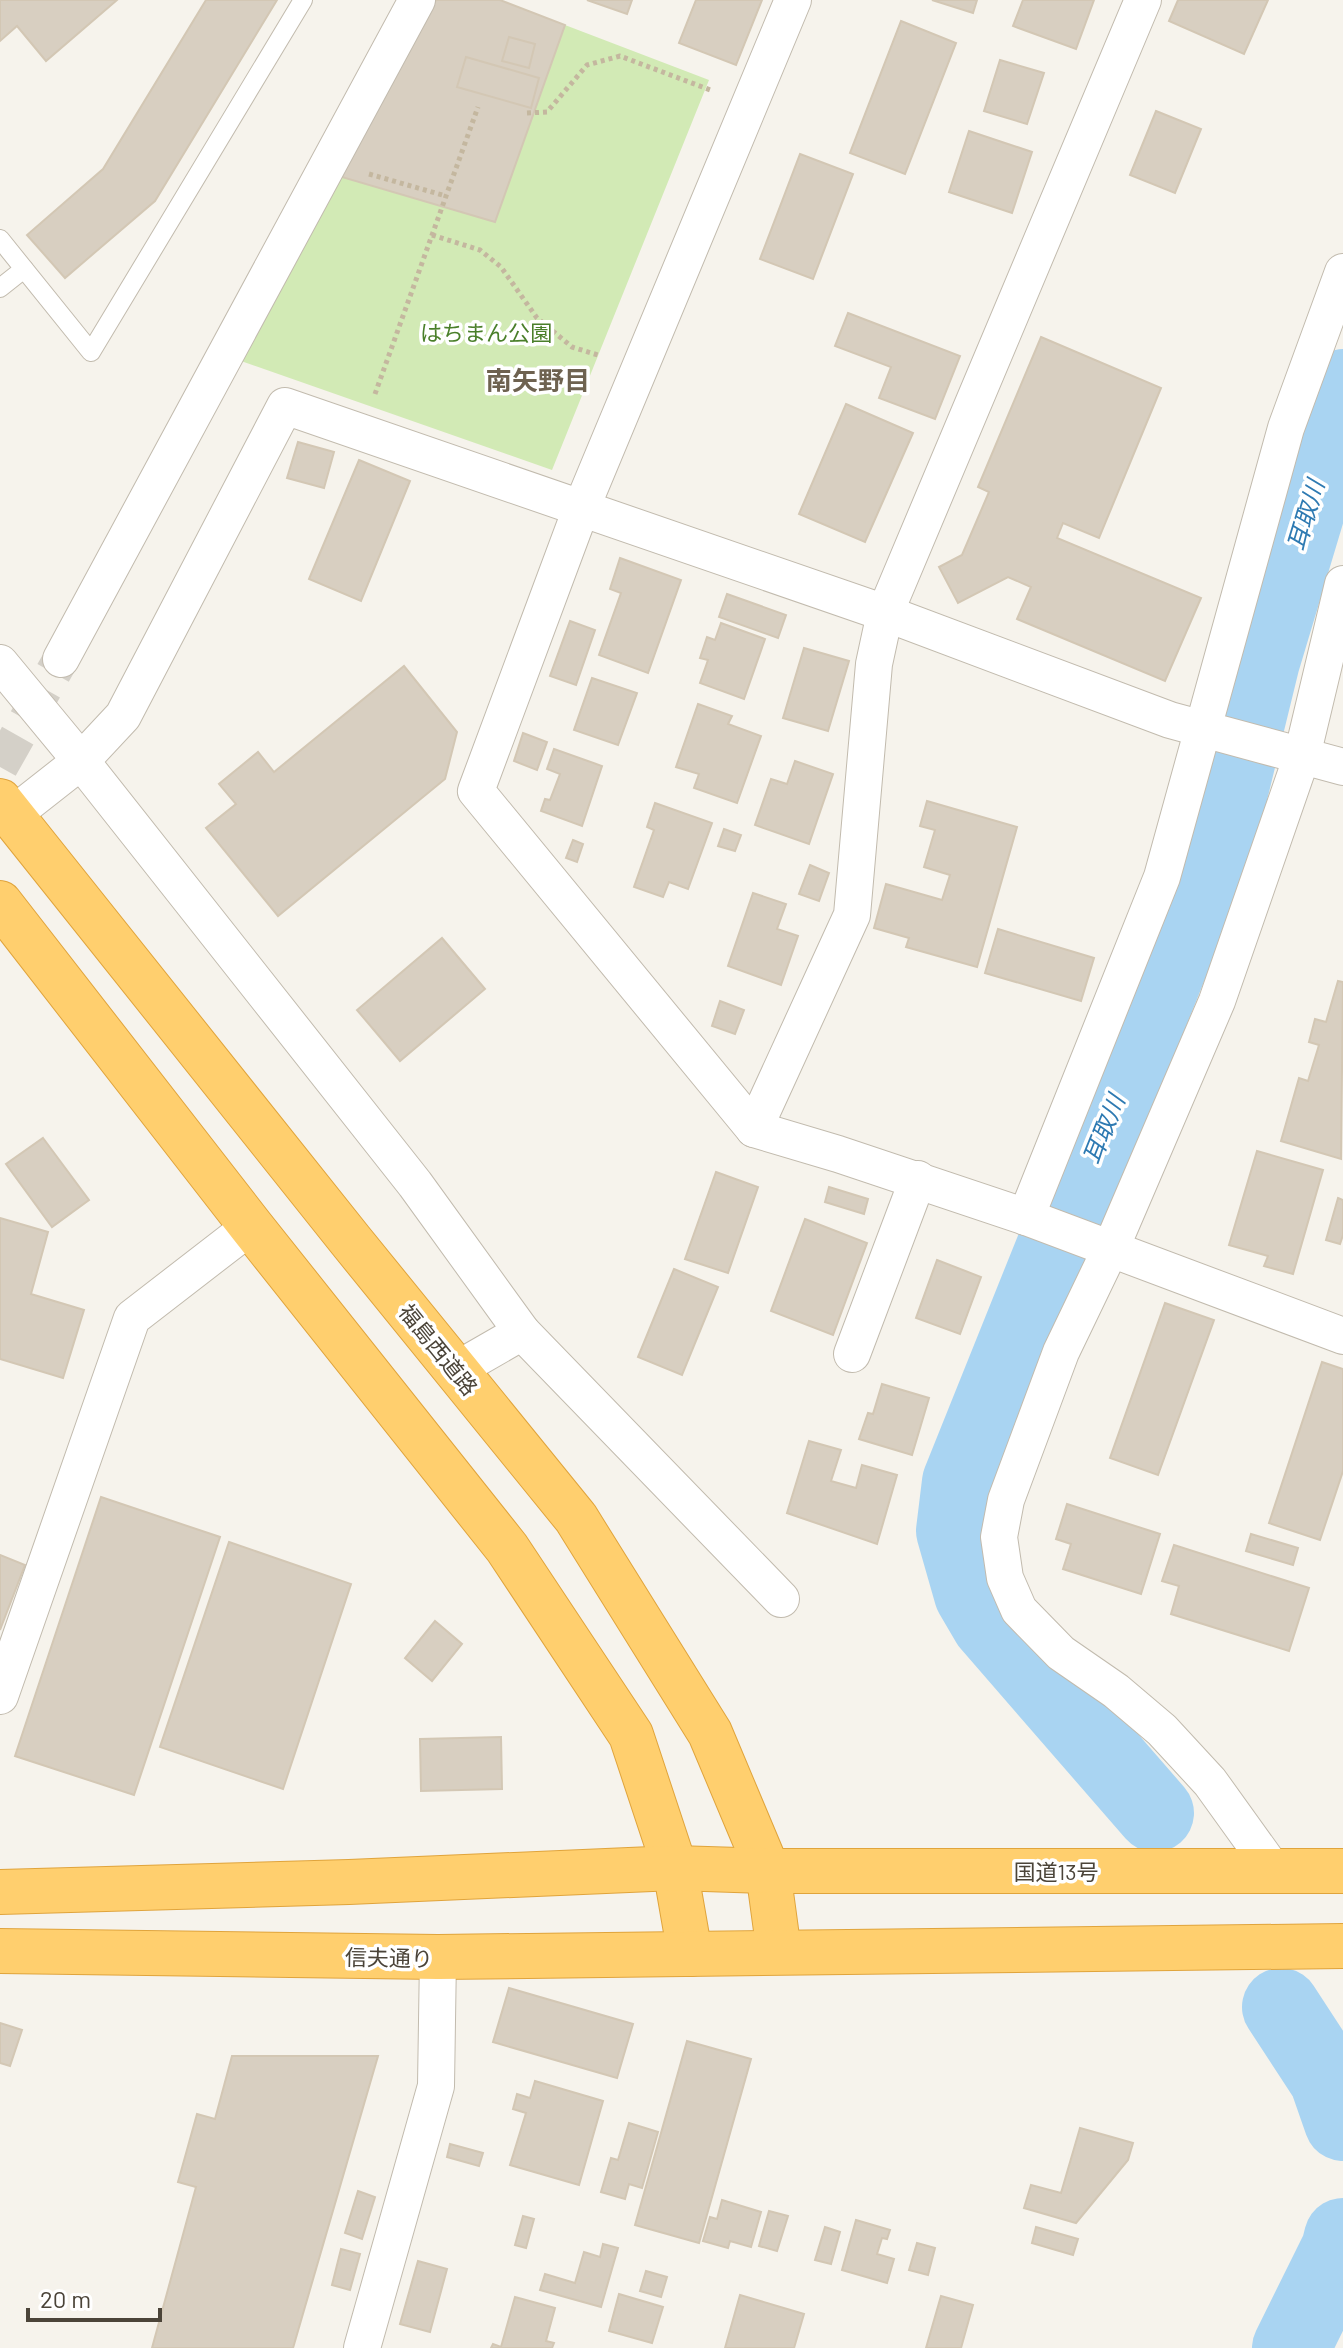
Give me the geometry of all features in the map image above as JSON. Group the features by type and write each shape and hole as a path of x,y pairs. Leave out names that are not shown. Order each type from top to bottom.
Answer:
{"highway":[{"name":"福島西道路","path":"6,808 576,1518 710,1733 768,1871 779,1952"},
{"path":"0,903 507,1548 631,1735 675,1868 690,1954"},
{"path":"0,1892 349,1882 675,1868 768,1871"},
{"name":"国道13号","path":"768,1871 1343,1871"},
{"path":"779,1952 1343,1946"},
{"name":"信夫通り","path":"0,1951 438,1957 779,1952"}],"street":[{"path":"61,659 417,0"},
{"path":"793,0 581,509 476,791 754,1129 918,1179 1343,1336"},
{"path":"754,1129 852,915 874,664 885,613 1143,0"},
{"path":"1034,1220 1162,877 1210,731 1286,428 1343,272"},
{"path":"6,808 81,761 123,716 285,406 885,613 1170,720 1343,767"},
{"path":"1274,1871 1210,1782 1162,1730 1116,1691 1061,1653 1019,1610 1005,1578 999,1537 1006,1500 1100,1244 1217,1001 1343,584"},
{"path":"0,663 415,1184 522,1332 781,1599"},
{"path":"852,1354 918,1179"},
{"path":"0,1696 132,1318 251,1226"},
{"path":"456,1370 522,1332"},
{"path":"362,2348 436,2086 438,1957"}],"lane":[{"path":"0,239 91,352 303,0"},
{"path":"0,288 24,269"}],"path":[{"path":"527,113 547,112 587,65 620,56 706,88"},
{"path":"361,433 478,107"},
{"path":"356,170 446,196"},
{"path":"432,235 480,250 501,267 537,318 572,347 598,355"}],"green space":[{"name":"はちまん公園","path":"565,25 709,80 552,470 241,361 335,175 495,222"}],"building":[{"path":"0,0 117,0 46,61 17,26 0,41"},
{"path":"206,0 277,0 155,201 65,278 27,235 103,169"},
{"path":"436,0 500,0 565,25 495,222 335,175"},
{"path":"587,0 632,0 627,14"},
{"path":"696,0 762,0 736,65 679,43"},
{"path":"932,0 977,0 973,13"},
{"path":"1023,0 1094,0 1076,49 1013,26"},
{"path":"1178,0 1268,0 1244,54 1169,21"},
{"path":"901,21 956,43 905,174 850,153"},
{"path":"509,37 535,44 529,68 502,61"},
{"path":"466,57 539,78 531,108 457,87"},
{"path":"1000,60 1044,73 1027,124 984,111"},
{"path":"1156,111 1201,129 1175,193 1130,175"},
{"path":"969,131 1032,152 1012,213 949,192"},
{"path":"800,154 853,174 813,279 760,259"},
{"path":"848,313 960,356 935,419 879,398 891,367 835,346"},
{"path":"1041,337 1161,388 1099,538 1063,523 1057,538 1201,598 1165,681 1017,619 1031,587 1008,577 958,603 939,567 962,555 989,492 978,487"},
{"path":"846,404 913,433 865,542 799,514"},
{"path":"298,442 334,452 324,488 287,478"},
{"path":"359,460 410,481 361,601 309,579"},
{"path":"620,558 681,580 648,673 599,655 621,593 610,589"},
{"path":"727,594 786,615 778,638 719,617"},
{"path":"570,621 595,630 576,685 550,676"},
{"path":"721,623 765,639 744,699 700,683 708,660 700,658 707,637 715,640"},
{"path":"804,648 849,661 828,731 783,718"},
{"path":"404,666 457,732 445,779 278,916 206,828 236,804 219,784 258,752 274,772"},
{"path":"592,678 637,693 618,745 574,730"},
{"path":"698,704 732,716 728,724 761,736 737,803 694,788 699,774 676,767"},
{"path":"523,733 547,742 537,770 514,761"},
{"path":"554,749 602,766 582,826 541,811 545,799 550,800 560,774 547,769"},
{"path":"795,761 833,774 809,844 755,825 771,779 787,784"},
{"path":"927,801 1017,827 977,967 906,947 909,938 874,928 886,884 942,900 950,875 924,867 935,830 920,826"},
{"path":"655,803 712,823 688,889 669,882 663,897 634,887 654,830 647,827"},
{"path":"724,829 741,835 735,851 718,846"},
{"path":"573,840 583,844 577,862 566,858"},
{"path":"810,865 829,873 819,901 799,894"},
{"path":"753,893 786,904 777,929 798,936 781,985 728,966"},
{"path":"998,929 1094,958 1081,1001 985,973"},
{"path":"442,938 485,989 400,1061 357,1010"},
{"path":"1338,981 1343,982 1341,1159 1281,1141 1299,1078 1308,1081 1319,1045 1309,1042 1315,1019 1326,1022"},
{"path":"720,1001 744,1010 735,1034 712,1026"},
{"path":"43,1138 89,1200 52,1227 6,1164"},
{"path":"1257,1151 1323,1170 1293,1274 1264,1266 1268,1256 1229,1245"},
{"path":"716,1172 758,1187 728,1273 685,1259"},
{"path":"829,1187 868,1199 864,1214 825,1202"},
{"path":"1338,1198 1343,1200 1340,1244 1326,1240"},
{"path":"0,1218 48,1232 31,1294 84,1310 63,1378 0,1359"},
{"path":"805,1219 867,1243 833,1335 771,1311"},
{"path":"937,1260 981,1277 960,1334 916,1318"},
{"path":"674,1269 718,1287 682,1375 638,1357"},
{"path":"1165,1303 1214,1320 1158,1475 1110,1458"},
{"path":"1322,1362 1343,1369 1343,1471 1320,1540 1269,1523"},
{"path":"882,1384 929,1398 912,1455 859,1439 868,1413 873,1414"},
{"path":"809,1441 841,1450 831,1481 856,1488 862,1465 897,1475 877,1544 787,1513"},
{"path":"101,1497 220,1537 134,1795 15,1756"},
{"path":"1067,1504 1160,1534 1141,1594 1063,1569 1071,1544 1056,1539"},
{"path":"1251,1534 1298,1548 1293,1565 1246,1551"},
{"path":"229,1542 351,1584 283,1789 160,1747"},
{"path":"1174,1545 1309,1588 1289,1651 1171,1614 1179,1586 1162,1581"},
{"path":"0,1555 25,1565 0,1630"},
{"path":"435,1621 462,1644 432,1681 405,1658"},
{"path":"501,1737 502,1789 421,1791 420,1739"},
{"path":"509,1988 633,2024 617,2078 493,2042"},
{"path":"0,2023 22,2030 10,2066 0,2063"},
{"path":"687,2041 751,2059 699,2243 635,2225"},
{"path":"232,2056 378,2056 293,2348 152,2348 196,2187 178,2182 197,2114 215,2119"},
{"path":"535,2081 603,2101 579,2185 510,2165 526,2113 513,2109 517,2094 530,2098"},
{"path":"629,2123 658,2132 642,2188 629,2184 625,2199 601,2192 611,2158 618,2160"},
{"path":"1080,2128 1133,2143 1128,2160 1076,2223 1024,2208 1031,2185 1061,2193"},
{"path":"450,2144 483,2153 479,2166 447,2157"},
{"path":"358,2191 375,2197 362,2239 345,2233"},
{"path":"722,2200 761,2212 751,2247 730,2241 728,2248 703,2241 710,2217 717,2219"},
{"path":"769,2211 788,2216 777,2251 759,2246"},
{"path":"523,2216 534,2219 526,2248 515,2245"},
{"path":"856,2220 890,2230 887,2239 882,2238 877,2254 894,2259 887,2283 842,2270"},
{"path":"825,2227 840,2232 831,2264 815,2260"},
{"path":"1036,2227 1078,2239 1073,2255 1032,2243"},
{"path":"917,2243 935,2248 928,2275 909,2270"},
{"path":"603,2244 618,2248 601,2307 540,2290 545,2274 575,2283 584,2252 600,2257"},
{"path":"341,2249 360,2254 350,2290 332,2285"},
{"path":"418,2261 447,2269 430,2332 400,2324"},
{"path":"646,2271 667,2277 661,2297 640,2291"},
{"path":"619,2294 663,2307 652,2343 609,2331"},
{"path":"740,2295 804,2314 794,2348 725,2348"},
{"path":"941,2296 973,2305 961,2348 926,2348"},
{"path":"515,2297 555,2308 546,2341 554,2343 552,2348 491,2348 493,2344 501,2347"}],"waterway":[{"name":"耳取川","path":"1155,1813 990,1623 973,1594 955,1531 961,1482 1200,887 1223,816 1261,661 1343,388"},
{"name":"耳取川","path":"1281,2007 1328,2079 1343,2122"},
{"name":"耳取川","path":"1291,2348 1343,2237"}],"tunnel":[{"path":"0,767 61,659"}],"district":[{"name":"南矢野目","path":"538,379"}]}
